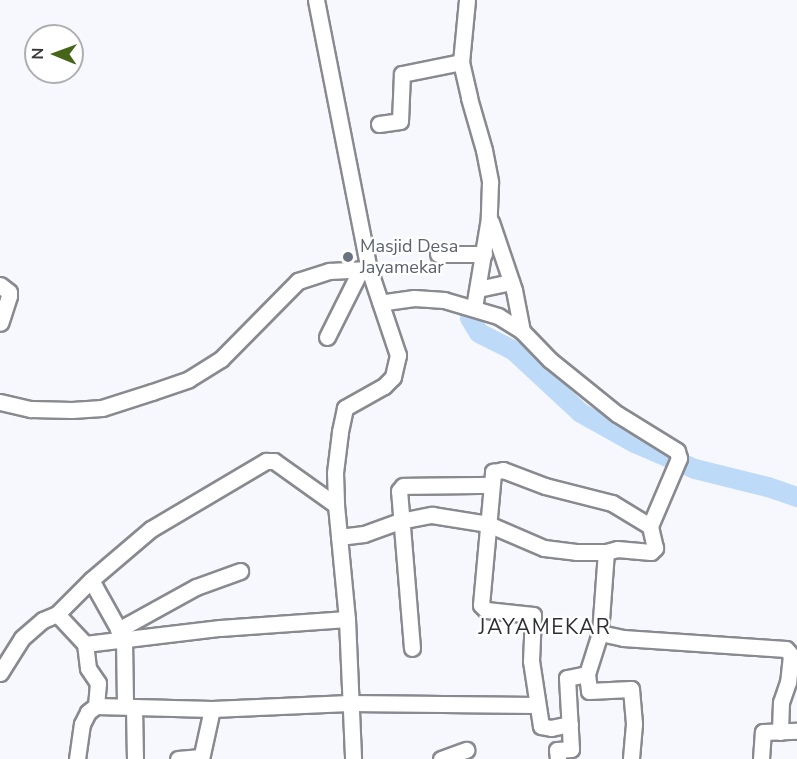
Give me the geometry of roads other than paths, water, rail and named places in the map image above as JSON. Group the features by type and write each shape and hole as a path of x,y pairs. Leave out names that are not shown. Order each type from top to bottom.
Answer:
{"street":[{"path":"316,0 365,270 380,303 398,355 398,367 393,377 384,386 345,408 341,418 335,473 336,505 347,619 353,759"},
{"path":"467,0 461,62 490,182 489,218 474,308"},
{"path":"379,124 400,121 402,74 461,62"},
{"path":"489,218 511,282 522,331"},
{"path":"438,254 484,254"},
{"path":"327,337 365,270"},
{"path":"0,402 31,409 72,411 102,408 152,393 189,379 221,359 298,281 328,271 365,270"},
{"path":"478,289 511,282"},
{"path":"0,285 9,291 9,296 0,323"},
{"path":"380,303 414,298 444,300 498,316 522,331 573,378 617,414 677,451 679,458 650,526"},
{"path":"0,672 22,638 43,620 57,614 91,580 151,529 266,461 274,461 336,505"},
{"path":"339,537 364,534 400,521 432,514 488,524 544,548 606,552 616,549 654,550 654,537 650,526 612,503 545,486 503,470 493,472 491,485 488,524 481,605 486,610 533,615 531,661 541,726 545,728 570,724"},
{"path":"412,648 399,491 403,486 491,485"},
{"path":"606,552 600,633 587,674 589,691 631,689 634,724 631,759"},
{"path":"121,635 144,616 196,588 240,571"},
{"path":"91,580 121,635 135,759"},
{"path":"57,614 85,644 88,668 98,683 96,706"},
{"path":"144,616 152,637"},
{"path":"85,644 121,635 152,637 220,628 347,619"},
{"path":"600,633 623,638 786,649 790,655 788,682 782,702 780,732"},
{"path":"558,759 557,750 571,749 567,678 587,674"},
{"path":"77,759 82,724 88,712 96,706 212,709 349,703 536,705"},
{"path":"178,759 201,758 212,709"},
{"path":"761,759 763,732 797,731"},
{"path":"441,759 466,750"}],"waterway":[{"path":"471,312 470,318 479,333 514,351 581,413 635,443 695,469 768,487 797,497"}],"place":[{"name":"Masjid Desa Jayamekar","path":"348,257"}],"district":[{"name":"JAYAMEKAR","path":"545,627"}]}
